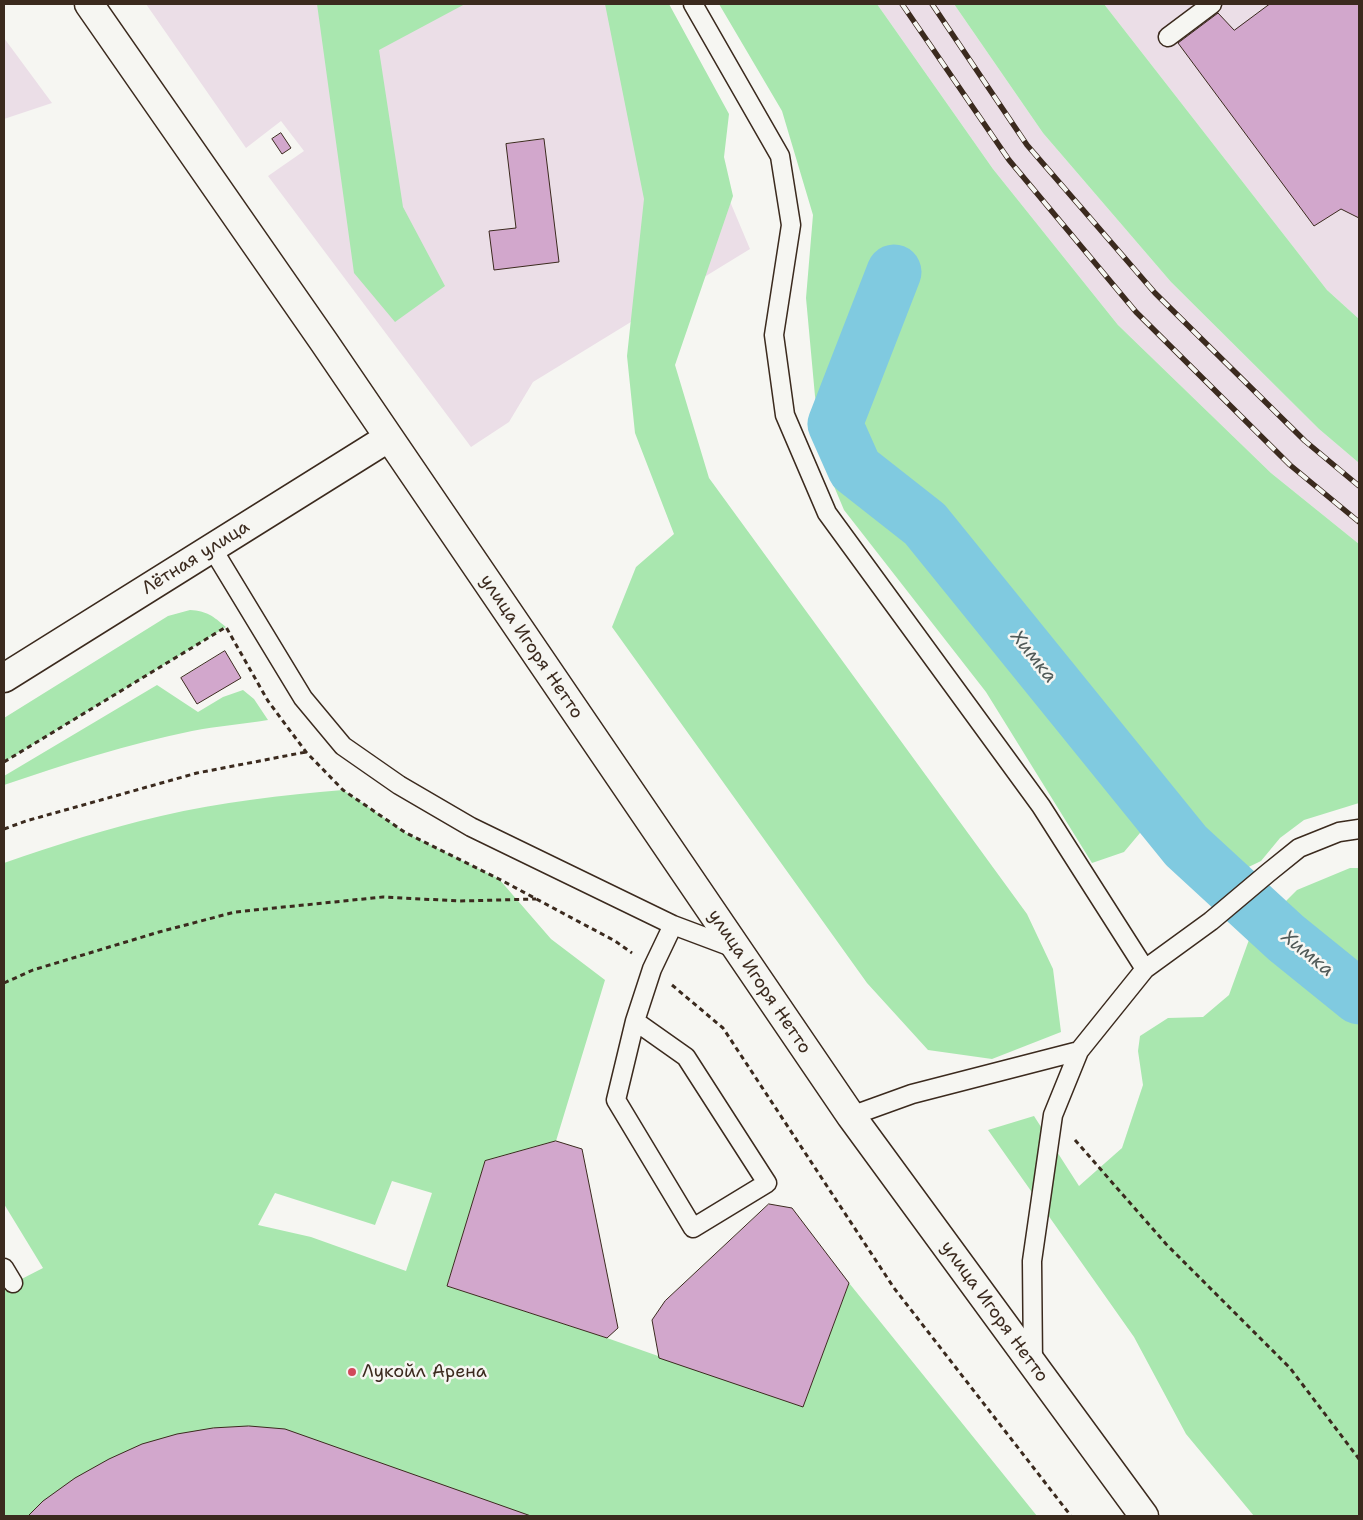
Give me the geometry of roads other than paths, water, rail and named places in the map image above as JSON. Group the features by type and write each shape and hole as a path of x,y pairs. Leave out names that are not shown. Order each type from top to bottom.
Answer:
{"street":[{"name":"улица Игоря Нетто","path":"89,4 851,1116 1144,1516"},
{"name":"Лётная улица","path":"4,678 388,438"}],"lane":[{"path":"693,4 780,156 791,225 774,336 785,415 828,513 1041,806 1145,969"},
{"path":"1168,36 1212,4"},
{"path":"212,548 303,698 343,746 400,785 471,827 673,925 737,950"},
{"path":"1033,1364 1032,1261 1053,1115 1079,1051 1145,969 1211,921 1299,848 1339,832 1359,829"},
{"path":"635,1021 686,1057 767,1183 693,1228 616,1100 635,1021 652,969 673,925"},
{"path":"851,1116 912,1094 1079,1051"},
{"path":"4,1268 13,1283"}],"waterway":[{"name":"Химка","path":"894,272 835,424 855,469 925,524 1186,846 1286,938 1359,997"}],"railway":[{"path":"902,4 1009,160 1136,312 1290,465 1359,522"},
{"path":"932,4 1027,145 1155,293 1305,441 1359,486"}],"place":[{"name":"Лукойл Арена","path":"352,1372"}]}
